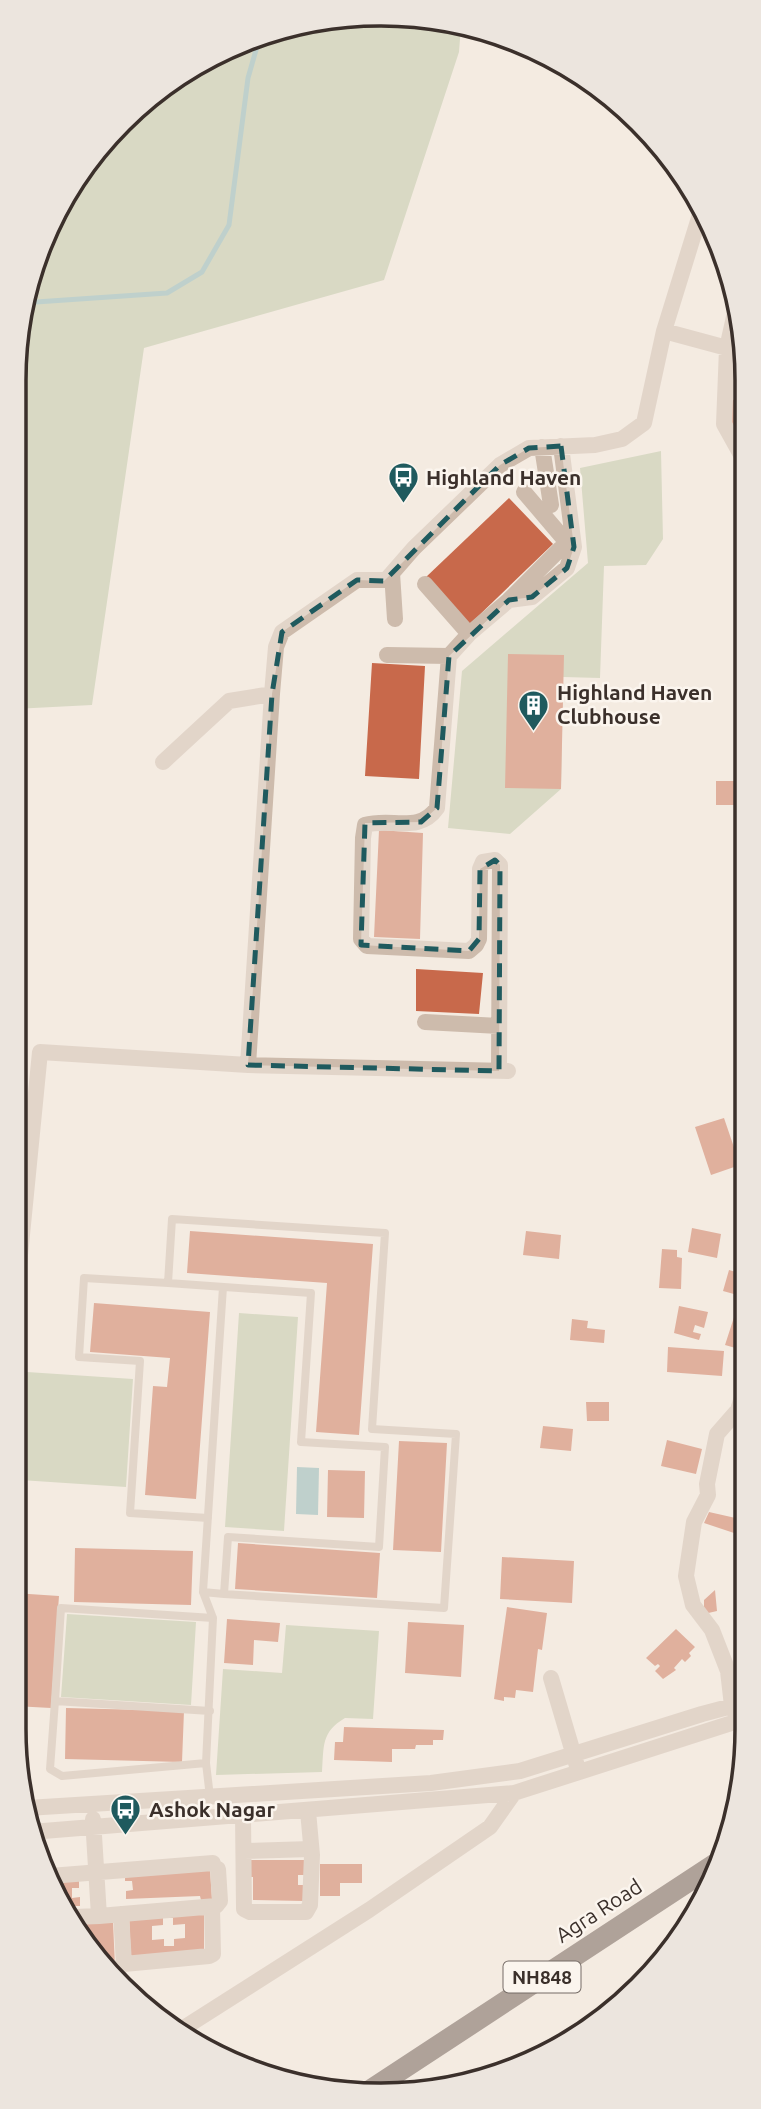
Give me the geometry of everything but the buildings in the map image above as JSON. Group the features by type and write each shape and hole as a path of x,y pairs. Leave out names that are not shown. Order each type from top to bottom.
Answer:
{"highway":[{"name":"Agra Road","path":"381,2083 705,1871"}],"street":[{"path":"248,1065 272,694 276,648 282,632 357,580 383,581 500,464 529,448 595,444 622,439 644,423 664,331 697,223"},
{"path":"731,329 727,348 724,424 735,444"},
{"path":"664,331 727,348"},
{"path":"509,600 532,597 567,568 574,547 561,446"},
{"path":"542,447 551,505"},
{"path":"26,1194 40,1052 248,1065 504,1071 499,1026 500,865 495,860 483,862 480,869 479,939 468,951 367,946 360,939 365,825 421,822 430,818 438,808 449,656 563,546 564,539 524,492"},
{"path":"392,573 395,619"},
{"path":"425,584 469,634"},
{"path":"387,655 449,656"},
{"path":"163,762 229,701 272,694"},
{"path":"425,1023 499,1026"},
{"path":"735,1413 717,1434 708,1495 694,1522 686,1576 693,1605 712,1630 735,1693"},
{"path":"551,1678 579,1774"},
{"path":"35,1807 431,1783 520,1771 735,1713"},
{"path":"42,1831 514,1793 579,1774 735,1713"},
{"path":"188,2026 369,1910 490,1827 514,1793"},
{"path":"210,1797 214,1818"},
{"path":"92,1804 99,1916"},
{"path":"243,1815 244,1909 250,1912 306,1912 310,1905 311,1849 308,1811"},
{"path":"244,1851 311,1849"},
{"path":"58,1875 216,1866 220,1901 216,1906 81,1917"},
{"path":"119,1968 124,1964 214,1954 212,1907"},
{"path":"121,1914 124,1964"}],"lane":[{"path":"168,1283 172,1219 385,1233 372,1429 456,1434 444,1608 203,1592"},
{"path":"208,1518 130,1513 140,1361 79,1357 84,1278 311,1293 301,1442 386,1447 379,1547 228,1537 224,1594"},
{"path":"210,1797 205,1763 210,1711 213,1618 203,1592 223,1287"},
{"path":"205,1763 62,1776 50,1769 61,1608 213,1618"},
{"path":"55,1701 210,1711"}],"highlighted area":[{"path":"561,446 574,547 567,568 532,597 509,600 449,656 437,808 421,822 365,823 361,945 469,951 479,939 480,869 495,860 500,865 499,1071 248,1065 272,694 282,632 357,580 384,581 500,465 529,448"}],"green space":[{"path":"357,27 404,27 460,35 459,52 384,280 144,348 92,705 26,708 26,380 29,334 45,267 74,203 99,165 147,114 203,74 245,53 289,38"},
{"path":"661,451 663,539 646,565 604,566 600,678 563,677 561,789 510,834 448,828 462,671 588,563 580,468"},
{"path":"239,1313 298,1317 284,1531 225,1527"},
{"path":"27,1372 133,1379 126,1487 26,1480"},
{"path":"67,1614 196,1622 191,1705 61,1697"},
{"path":"286,1625 379,1631 373,1719 345,1718 337,1723 325,1740 322,1772 216,1775 223,1669 282,1673"}],"water":[{"path":"297,1467 319,1468 318,1515 296,1514"}],"waterway":[{"path":"35,302 167,293 202,272 229,225 248,78 256,49"}],"place":[{"name":"Highland Haven","path":"403,505"},
{"name":"Highland Haven Clubhouse","path":"534,732"},
{"name":"Ashok Nagar","path":"126,1837"}]}
